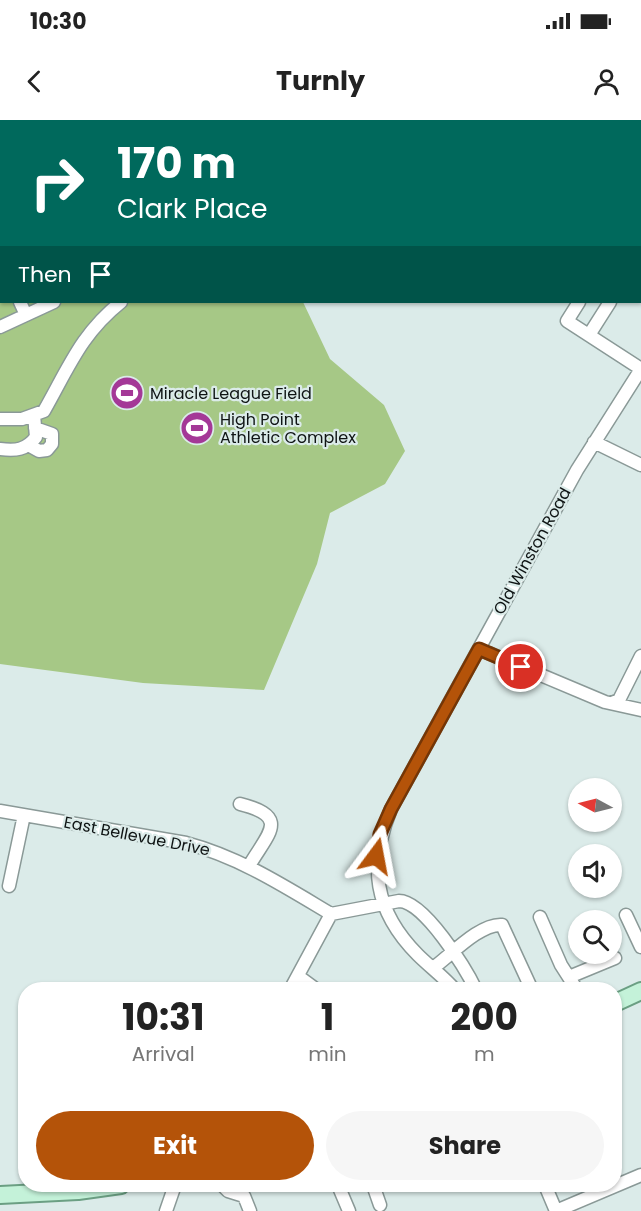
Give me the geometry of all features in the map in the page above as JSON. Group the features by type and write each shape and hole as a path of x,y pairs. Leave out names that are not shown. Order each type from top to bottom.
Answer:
{"main road":[{"path":"622,1001 639,996"},
{"path":"0,1195 58,1192"}],"street":[{"path":"20,303 26,315"},
{"path":"0,327 52,303"},
{"path":"0,419 22,419 44,411 84,338 101,318 120,303"},
{"path":"578,303 567,321 641,369"},
{"path":"589,335 609,303"},
{"name":"Old Winston Road","path":"447,982 394,927 383,904 376,856 380,834 391,809 594,442 641,369"},
{"path":"0,449 11,450 30,446 36,437 34,415"},
{"path":"594,442 641,465"},
{"path":"479,649 612,703 641,710"},
{"path":"612,703 620,700 641,656"},
{"path":"240,804 267,813 271,818 271,827 249,866"},
{"name":"East Bellevue Drive","path":"0,811 186,843 213,850 249,866 331,914"},
{"path":"9,886 24,815"},
{"path":"295,982 331,914 399,901 410,903 441,935 464,966 472,982"},
{"path":"626,915 641,947"},
{"path":"540,917 572,982"},
{"path":"432,968 453,953 463,941 493,926 501,925 528,982"},
{"path":"569,977 600,964"},
{"path":"298,976 306,982"},
{"path":"622,1183 641,1175"},
{"path":"166,1211 173,1192"},
{"path":"231,1192 244,1196 250,1211"},
{"path":"341,1192 349,1211"},
{"path":"375,1192 380,1205"},
{"path":"548,1192 556,1211 601,1192"}],"green space":[{"name":"High Point Athletic Complex","path":"0,303 303,303 330,359 384,405 405,451 385,484 330,513 317,564 264,690 143,683 0,664"}],"place":[{"name":"Miracle League Field","path":"127,393"},
{"name":"High Point Athletic Complex","path":"197,428"}],"route":[{"path":"376,856 380,834 391,809 479,649 521,667"}]}
